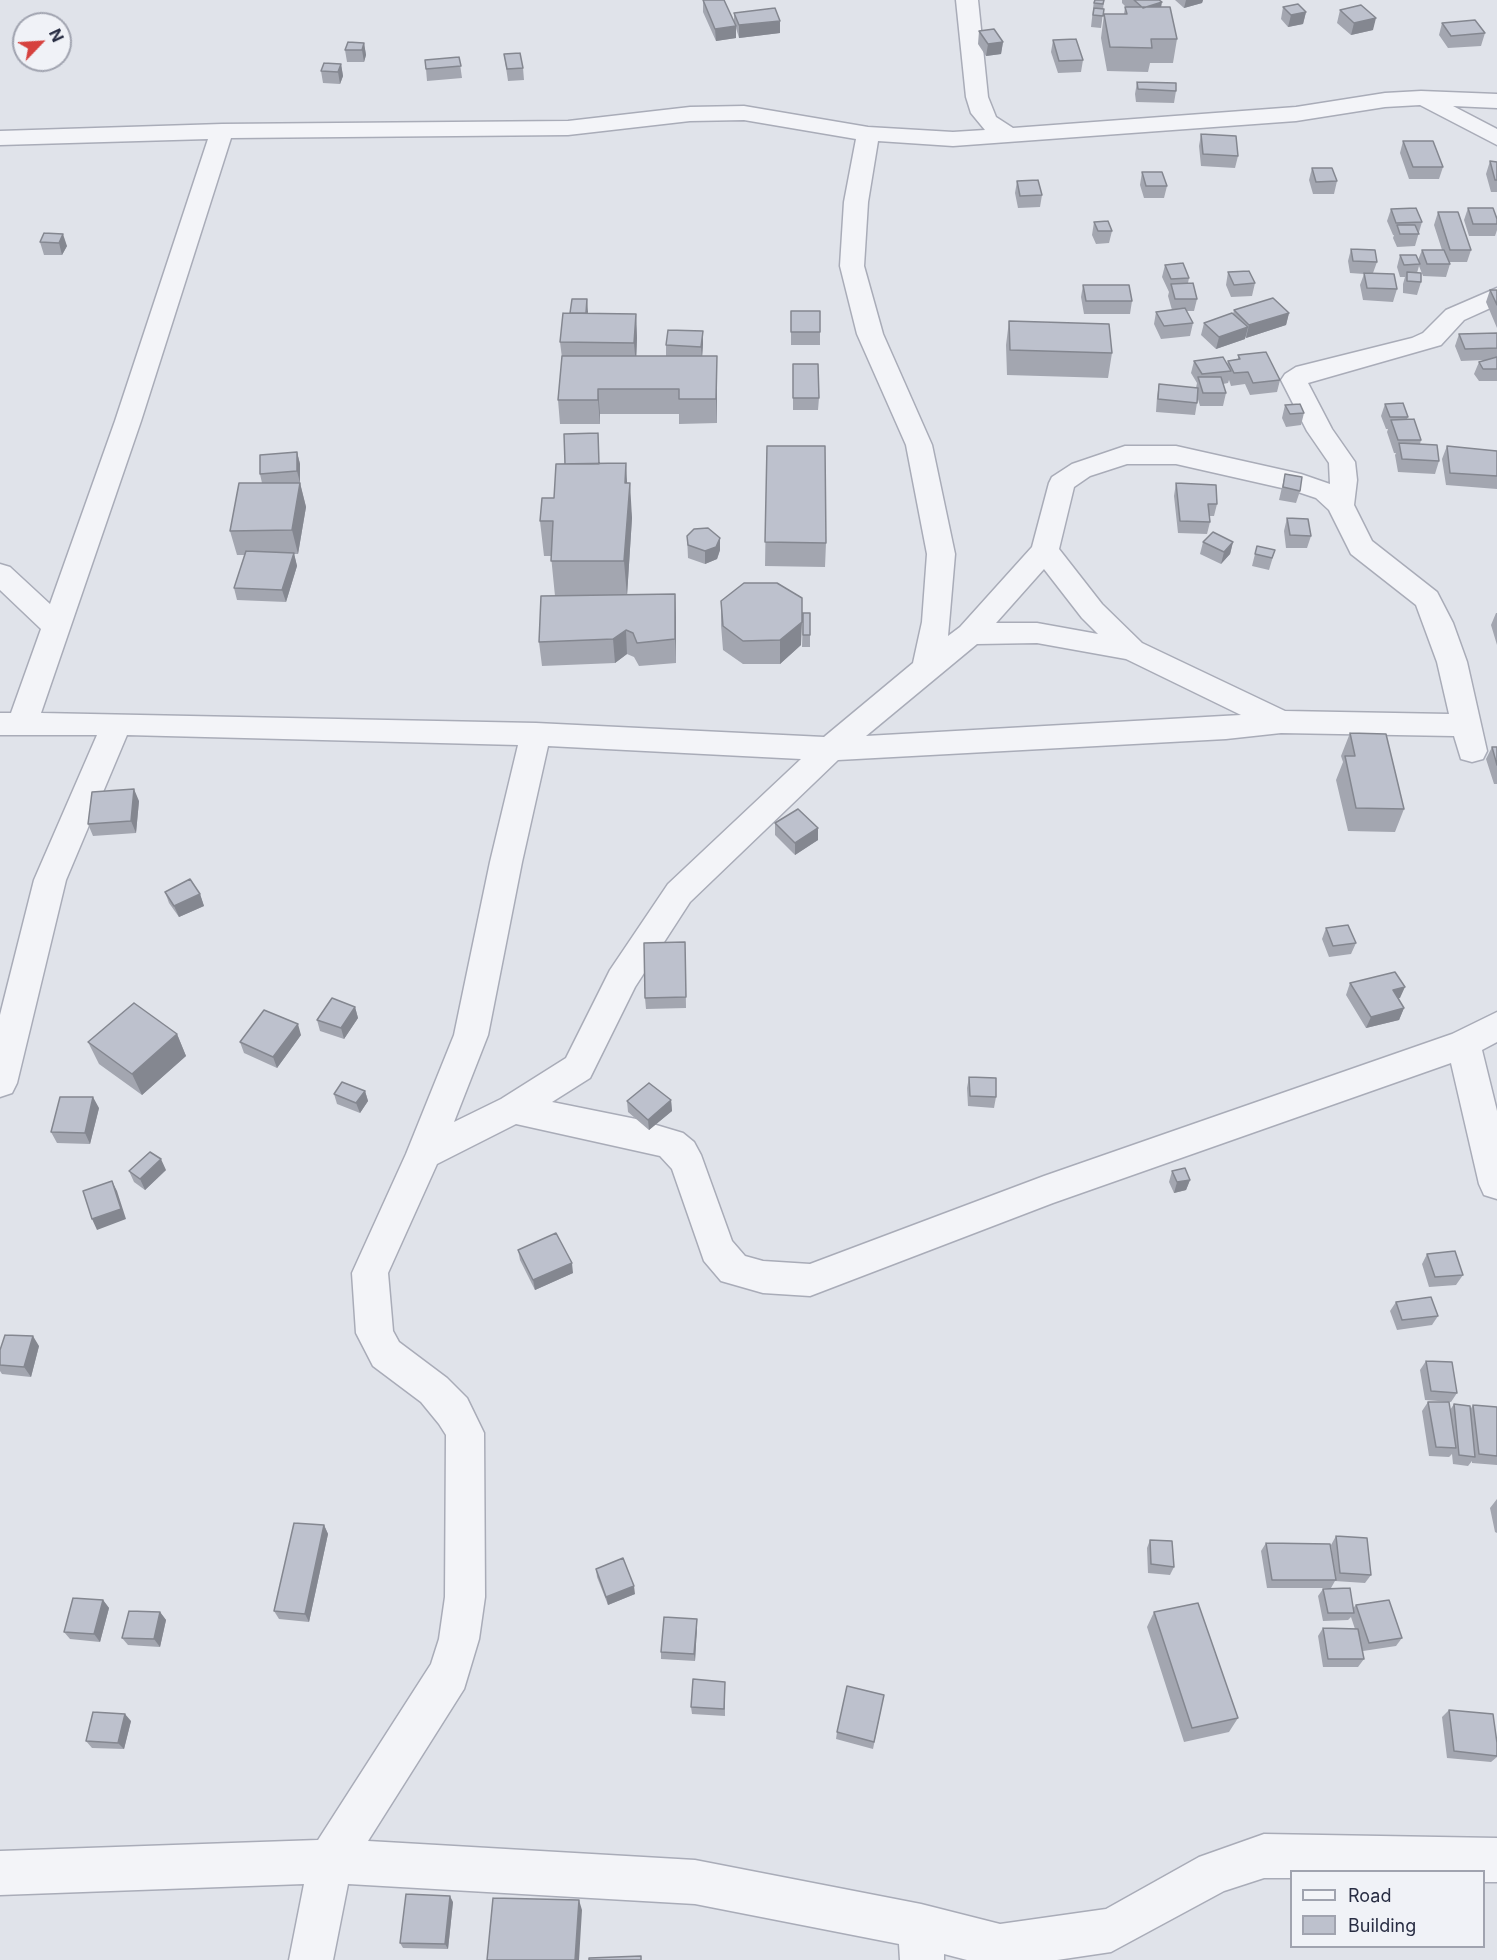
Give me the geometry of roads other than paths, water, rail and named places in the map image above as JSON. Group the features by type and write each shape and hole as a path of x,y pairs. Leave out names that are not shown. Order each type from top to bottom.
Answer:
{"street":[{"path":"967,0 977,97 982,113 988,122 1009,135"},
{"path":"1420,98 1497,138"},
{"path":"0,138 222,132 568,128 690,114 744,113 773,116 868,134 953,139 1296,114 1385,100 1420,98 1497,101"},
{"path":"222,132 128,421 56,627 11,724 117,724 536,734 830,749 1226,729 1281,722 1473,744 1452,662 1439,623 1427,599 1401,576 1361,547 1340,505 1326,492 1302,483 1176,455 1125,455 1081,470 1062,483 1045,550 970,634 830,749 679,893 622,979 578,1068 513,1109 424,1154"},
{"path":"868,134 856,202 852,266 870,334 919,446 941,554 936,622 927,668"},
{"path":"1340,505 1344,480 1342,462 1320,431 1294,380 1305,373 1421,344 1432,339 1455,315 1497,296"},
{"path":"1045,550 1092,611 1132,650"},
{"path":"0,574 56,627"},
{"path":"970,634 1037,633 1132,650 1281,722"},
{"path":"0,1083 50,880 117,724"},
{"path":"311,1960 330,1861 449,1674 465,1597 465,1433 453,1411 434,1390 386,1354 375,1333 370,1298 370,1273 424,1154 471,1035 504,872 536,734"},
{"path":"513,1109 636,1134 671,1144 682,1153 689,1166 717,1250 734,1269 763,1277 810,1280 1044,1191 1464,1044 1497,1026"},
{"path":"1464,1044 1497,1184"},
{"path":"0,1873 330,1861 695,1882 922,1943 1000,1946 1111,1930 1214,1872 1264,1856 1497,1860"}]}
